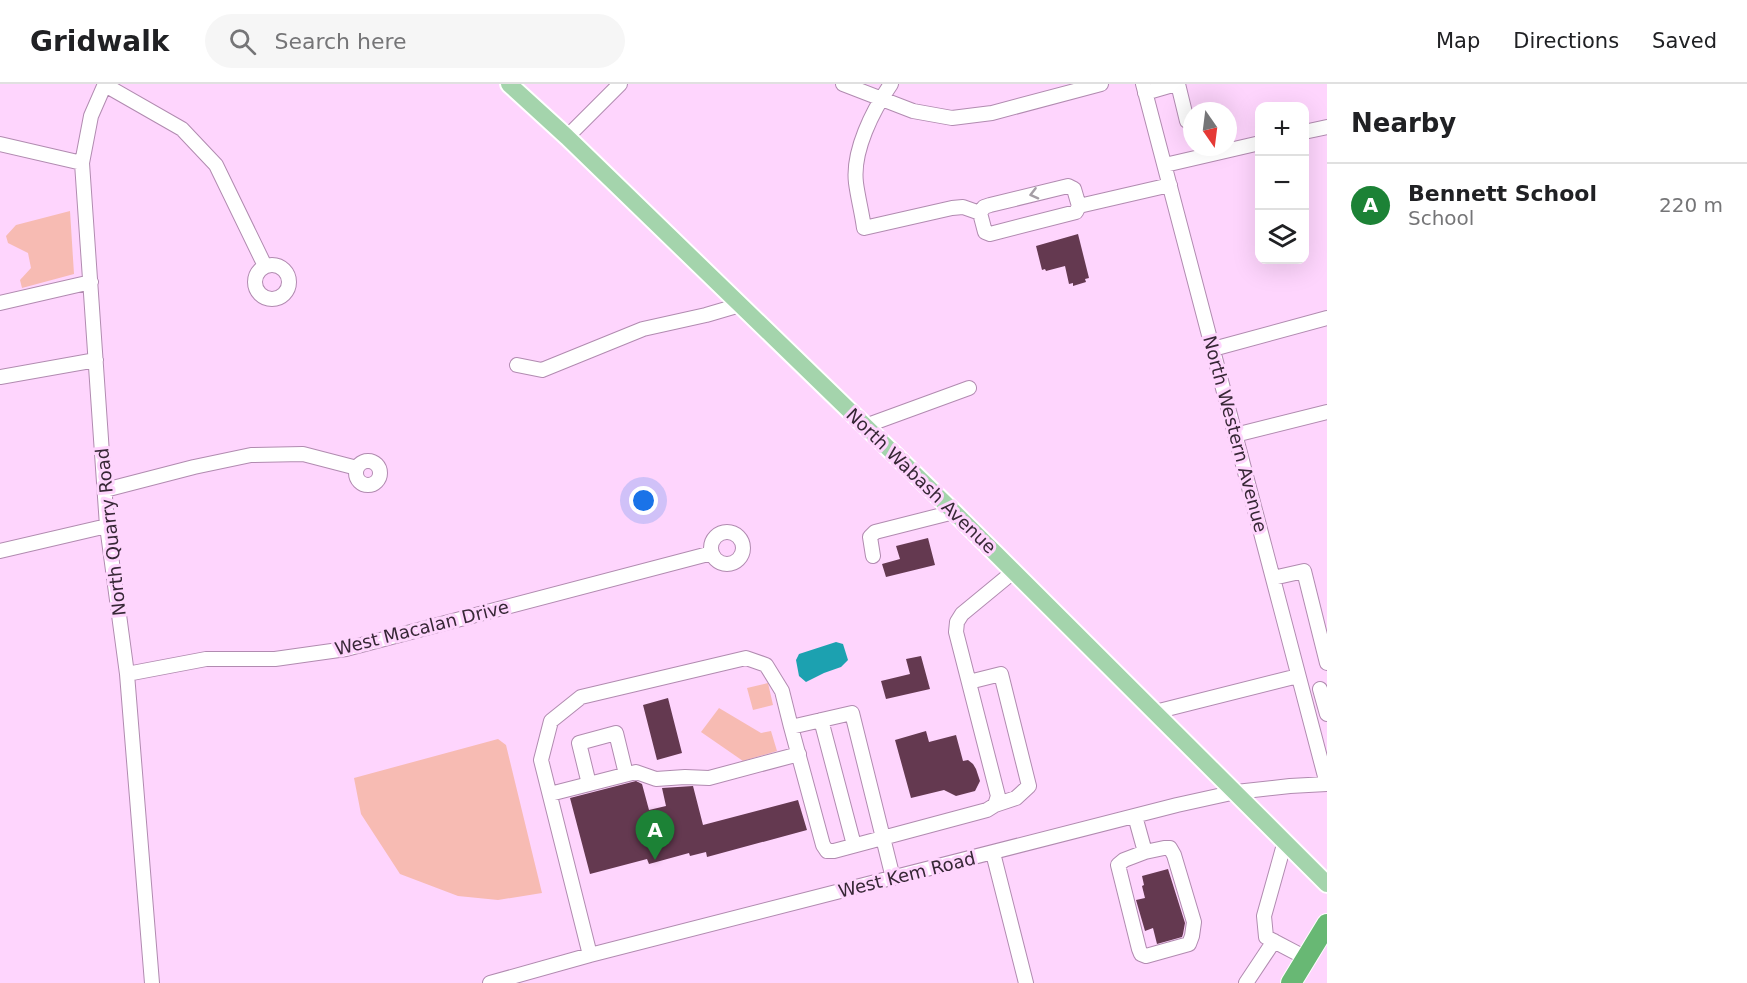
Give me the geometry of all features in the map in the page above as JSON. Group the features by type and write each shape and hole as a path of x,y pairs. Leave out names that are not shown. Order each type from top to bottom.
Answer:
{"highway":[{"path":"1291,983 1327,924"}],"main road":[{"name":"North Wabash Avenue","path":"509,84 567,137 954,513 1327,884"}],"street":[{"path":"567,137 620,84"},
{"path":"843,84 913,111 952,118 992,113 1101,84"},
{"path":"891,84 860,142 855,180 864,228 952,208 963,207 980,213"},
{"path":"1144,89 1177,84 1183,107"},
{"path":"105,85 182,129 216,165 265,266"},
{"name":"North Quarry Road","path":"105,85 91,116 82,163 107,526 127,674 152,983"},
{"name":"North Western Avenue","path":"1144,89 1327,784"},
{"path":"1309,131 1327,127"},
{"path":"1165,165 1255,143"},
{"path":"0,144 82,163"},
{"path":"1079,206 1170,185"},
{"path":"1068,186 1074,189 1079,206 1076,212 990,234 985,232 980,213 984,207 990,205 1068,186"},
{"path":"0,303 91,282"},
{"path":"517,365 542,370 643,329 740,305"},
{"path":"1213,349 1327,318"},
{"path":"0,377 96,360"},
{"path":"865,426 969,388"},
{"path":"1235,435 1327,412"},
{"path":"105,490 251,455 303,454 357,468"},
{"path":"873,556 870,537 875,532 954,513"},
{"path":"0,551 107,526"},
{"name":"West Macalan Drive","path":"127,674 206,658 275,658 346,649 712,553"},
{"path":"1273,579 1304,571 1327,663"},
{"path":"995,805 998,796 956,632 957,622 962,614 1013,572"},
{"path":"590,955 541,760 551,721 581,697 746,658 766,665 782,691 822,845 827,851 834,851 987,810 1016,798 1029,786 1001,674 969,682"},
{"path":"1155,712 1298,676"},
{"path":"1302,692 1323,688 1327,714"},
{"path":"791,727 852,713 893,878"},
{"path":"821,720 854,845"},
{"path":"589,784 579,743 616,733 626,774"},
{"path":"550,794 636,772 656,778 709,778 799,754"},
{"name":"West Kem Road","path":"490,983 590,955 1135,816 1236,792 1327,784"},
{"path":"1135,816 1145,852"},
{"path":"1285,841 1264,916 1266,937 1306,958"},
{"path":"1170,848 1194,922 1189,944 1146,956 1141,954 1139,949 1118,865 1124,860 1145,852 1170,848"},
{"path":"993,853 1026,983"},
{"path":"1246,983 1274,941"}],"shaded area":[{"path":"70,211 74,274 22,288 20,280 31,268 28,253 8,243 6,236 16,225"},
{"path":"836,642 843,644 848,660 841,667 806,682 799,676 796,660 799,654"},
{"path":"768,683 773,705 753,710 747,688"},
{"path":"719,708 761,733 771,731 777,751 743,761 701,732"},
{"path":"498,739 506,745 542,893 498,900 458,896 400,874 361,814 354,778"}],"building":[{"path":"1078,234 1089,278 1085,279 1086,282 1073,286 1073,283 1069,284 1065,266 1042,270 1036,246"},
{"path":"928,538 935,565 886,577 882,564 900,559 896,546"},
{"path":"921,656 930,689 886,699 881,681 910,674 906,659"},
{"path":"668,698 682,753 657,760 643,705"},
{"path":"926,731 929,742 956,735 963,761 968,760 976,769 980,781 975,791 956,796 944,790 911,798 895,740"},
{"path":"636,781 642,784 649,810 666,806 662,788 693,786 703,825 798,800 807,830 707,857 706,852 690,856 689,853 649,864 647,859 590,874 570,798"},
{"path":"1168,869 1185,923 1182,937 1157,944 1153,928 1145,931 1136,900 1145,898 1142,876"}],"place":[{"name":"Bennett School","path":"655,860"}]}
